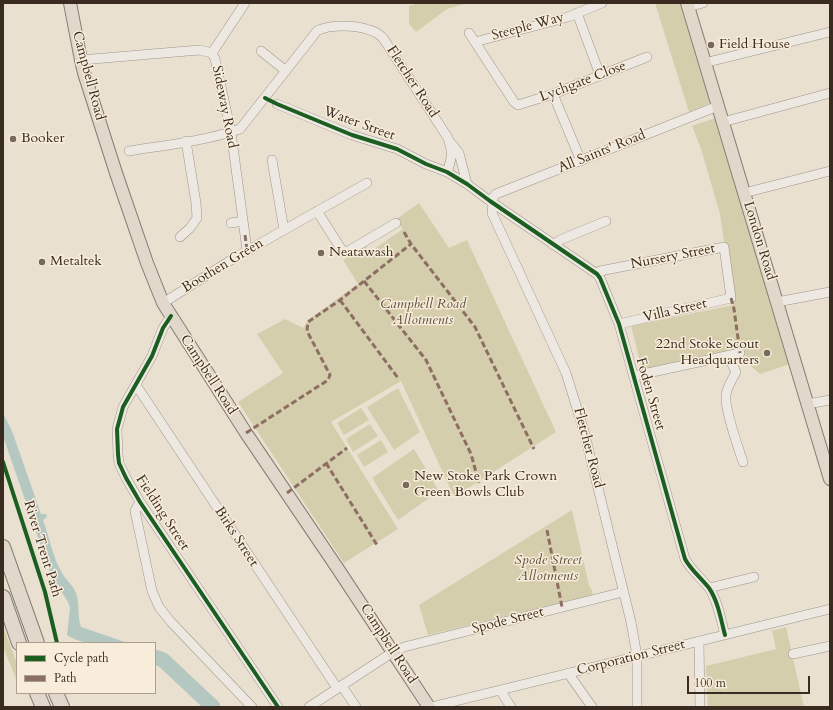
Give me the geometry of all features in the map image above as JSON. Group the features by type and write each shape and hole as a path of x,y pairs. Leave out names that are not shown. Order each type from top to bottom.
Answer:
{"highway":[{"path":"3,547 37,642"},
{"path":"3,597 19,642"},
{"path":"37,694 43,707"},
{"path":"56,694 62,707"}],"main road":[{"name":"Campbell Road","path":"70,3 80,60 116,173 147,263 163,303 246,434 430,707"},
{"name":"London Road","path":"687,5 829,474"}],"street":[{"path":"212,53 245,3"},
{"name":"Steeple Way","path":"475,42 568,17 602,3"},
{"path":"687,5 703,3"},
{"path":"577,13 600,75"},
{"name":"Fletcher Road","path":"286,71 317,31 322,28 346,26 370,30 383,38 459,153 467,184"},
{"path":"704,63 830,32"},
{"name":"Steeple Way","path":"469,33 514,102 518,105"},
{"name":"Sideway Road","path":"80,60 199,50 212,53 215,59 231,132 247,250"},
{"path":"129,151 186,141 240,129 286,71 261,51"},
{"name":"Lychgate Close","path":"518,105 553,94 647,57"},
{"path":"723,122 830,93"},
{"path":"553,94 581,160"},
{"name":"Water Street","path":"277,104 352,135 397,149 426,164 447,172 467,184 491,202"},
{"name":"All Saints' Road","path":"491,202 496,194 718,106"},
{"name":"Fletcher Road","path":"447,172 452,157 452,148 448,138"},
{"path":"180,236 190,228 197,218 186,141"},
{"path":"272,160 284,230"},
{"path":"744,193 830,171"},
{"name":"Boothen Green","path":"163,303 247,250 367,183"},
{"path":"491,202 597,274"},
{"name":"Fletcher Road","path":"491,202 492,213 566,373 590,451 624,592 637,656 637,707"},
{"path":"317,211 343,252 350,250 396,223"},
{"path":"231,224 243,221"},
{"path":"553,245 560,240 606,221"},
{"name":"Nursery Street","path":"597,274 600,271 724,247 731,298"},
{"name":"Foden Street","path":"597,274 619,324 685,559 689,567 709,588 716,602 725,635"},
{"path":"777,302 830,292"},
{"name":"Villa Street","path":"619,324 731,298"},
{"name":"Fielding Street","path":"171,316 163,328 152,356 119,418 117,429 118,454 120,463 126,478 140,502 278,707"},
{"path":"634,376 740,353"},
{"path":"728,356 736,372 726,390 725,397 728,414 743,462"},
{"name":"Birks Street","path":"136,385 339,687 356,707"},
{"path":"807,404 830,400"},
{"path":"140,502 135,511 138,529 152,591 159,607 171,622 252,707"},
{"path":"709,588 754,578"},
{"name":"Spode Street","path":"309,707 393,652 404,647 624,592"},
{"name":"Corporation Street","path":"430,707 830,609"},
{"path":"699,641 700,707"},
{"path":"793,654 830,646"},
{"path":"568,673 592,707"},
{"path":"500,690 511,707"}],"green space":[{"path":"419,3 468,3 447,9 416,32 409,24 409,6"},
{"path":"655,3 680,3 710,103 689,112"},
{"path":"715,118 790,364 760,374 747,363 744,348 642,370 631,326 733,305 720,214 701,149 692,126"},
{"name":"Campbell Road Allotments","path":"419,203 449,248 467,240 556,432 454,497 401,381 331,422 398,529 344,563 238,402 283,373 257,334 285,319 303,328 308,320 358,284 343,260 366,246 371,251 403,229 395,220"},
{"name":"New Stoke Park Crown Green Bowls Club","path":"398,388 420,432 394,450 367,407"},
{"path":"361,408 369,420 344,435 337,423"},
{"path":"370,424 378,436 353,452 346,439"},
{"path":"381,440 388,452 364,467 357,455"},
{"name":"New Stoke Park Crown Green Bowls Club","path":"414,449 439,491 398,520 372,478"},
{"name":"Spode Street Allotments","path":"572,510 589,586 593,595 428,635 419,605"},
{"path":"3,627 16,660 16,679 3,647"},
{"path":"786,627 804,707 708,707 706,666 776,649 772,631"}],"shaded area":[{"path":"3,413 12,431 41,514 46,514 47,517 43,520 56,561 62,573 76,593 81,627 125,642 85,642 67,635 70,608 68,602 51,575 3,436"}],"waterway":[{"path":"156,657 163,660 213,707"}],"marked path":[{"path":"404,232 411,244 475,327 534,449"},
{"path":"245,235 247,250"},
{"path":"246,433 328,380 330,375 307,331 308,322 340,300 411,244"},
{"path":"364,281 426,360 471,454 479,483"},
{"path":"731,298 740,353"},
{"path":"340,300 398,378"},
{"path":"287,493 347,448"},
{"path":"326,463 377,545"},
{"path":"547,530 562,607"}],"cycle path":[{"path":"265,98 352,135 397,149 426,164 447,172 467,184 597,274 619,324 685,559 712,593 719,611 725,635"},
{"path":"171,316 163,328 152,356 123,407 117,429 119,463 140,502 278,707"},
{"name":"River Trent Path","path":"3,462 45,592 57,642"}],"place":[{"name":"Field House","path":"711,45"},
{"name":"Booker","path":"13,139"},
{"name":"Neatawash","path":"321,253"},
{"name":"Metaltek","path":"42,262"},
{"name":"22nd Stoke Scout Headquarters","path":"767,353"},
{"name":"New Stoke Park Crown Green Bowls Club","path":"406,485"}]}
